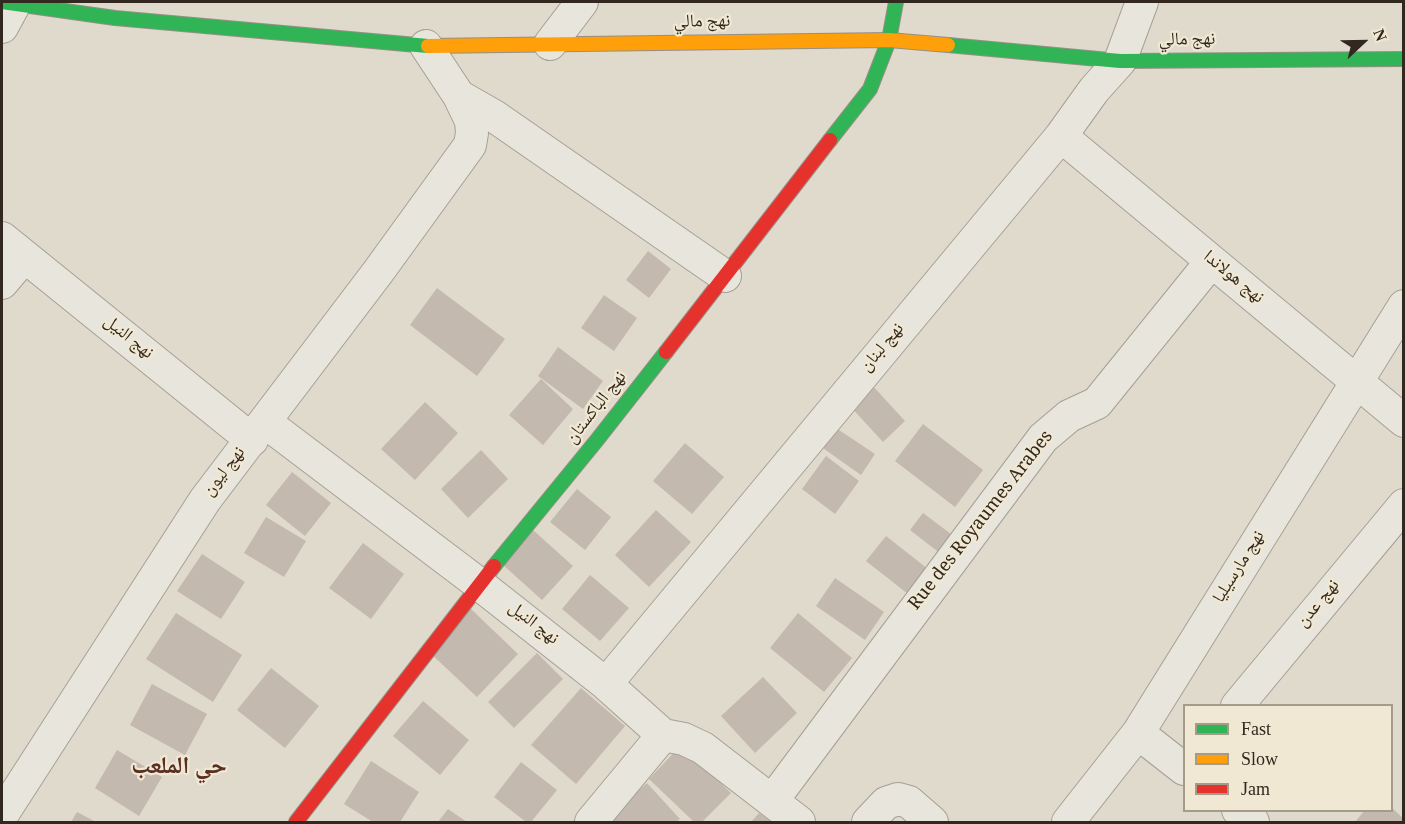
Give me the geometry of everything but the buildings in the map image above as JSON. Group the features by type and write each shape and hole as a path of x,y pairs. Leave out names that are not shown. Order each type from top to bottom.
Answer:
{"street":[{"path":"550,44 582,2"},
{"name":"نهج الباكستان","path":"296,822 479,584 597,440 870,89 889,40 896,2"},
{"name":"نهج لبنان","path":"606,684 1061,136 1094,90 1120,61 1142,2"},
{"name":"نهج مالي","path":"6,12 121,10 426,46 889,40 1120,61 1404,59"},
{"path":"426,46 459,96 494,116 725,276"},
{"name":"نهج ليون","path":"2,815 205,500 470,146 471,121 459,96"},
{"name":"نهج هولاندا","path":"1061,136 1404,421"},
{"path":"2,283 13,247"},
{"name":"نهج النيل","path":"13,247 258,431 479,584 606,684 663,735 684,739 703,748 800,822"},
{"name":"Rue des Royaumes Arabes","path":"772,801 1043,438 1069,416 1097,403 1211,262"},
{"name":"نهج مارسيليا","path":"1068,822 1138,733 1404,306"},
{"name":"نهج عدن","path":"1238,704 1404,505"},
{"path":"1138,733 1183,767"},
{"path":"591,822 663,735"},
{"path":"868,822 886,803 898,799 909,802 932,822"},
{"path":"1240,812 1253,822"}],"traffic: fast":[{"path":"2,2 115,18 428,46"},
{"path":"830,140 870,89 889,40 896,2"},
{"path":"948,45 1120,61 1404,59"},
{"path":"494,566 666,352"}],"traffic: slow":[{"path":"428,46 889,40 948,45"}],"traffic: jam":[{"path":"666,352 830,140"},
{"path":"296,822 494,566"}],"district":[{"name":"حي الملعب","path":"179,770"}]}
